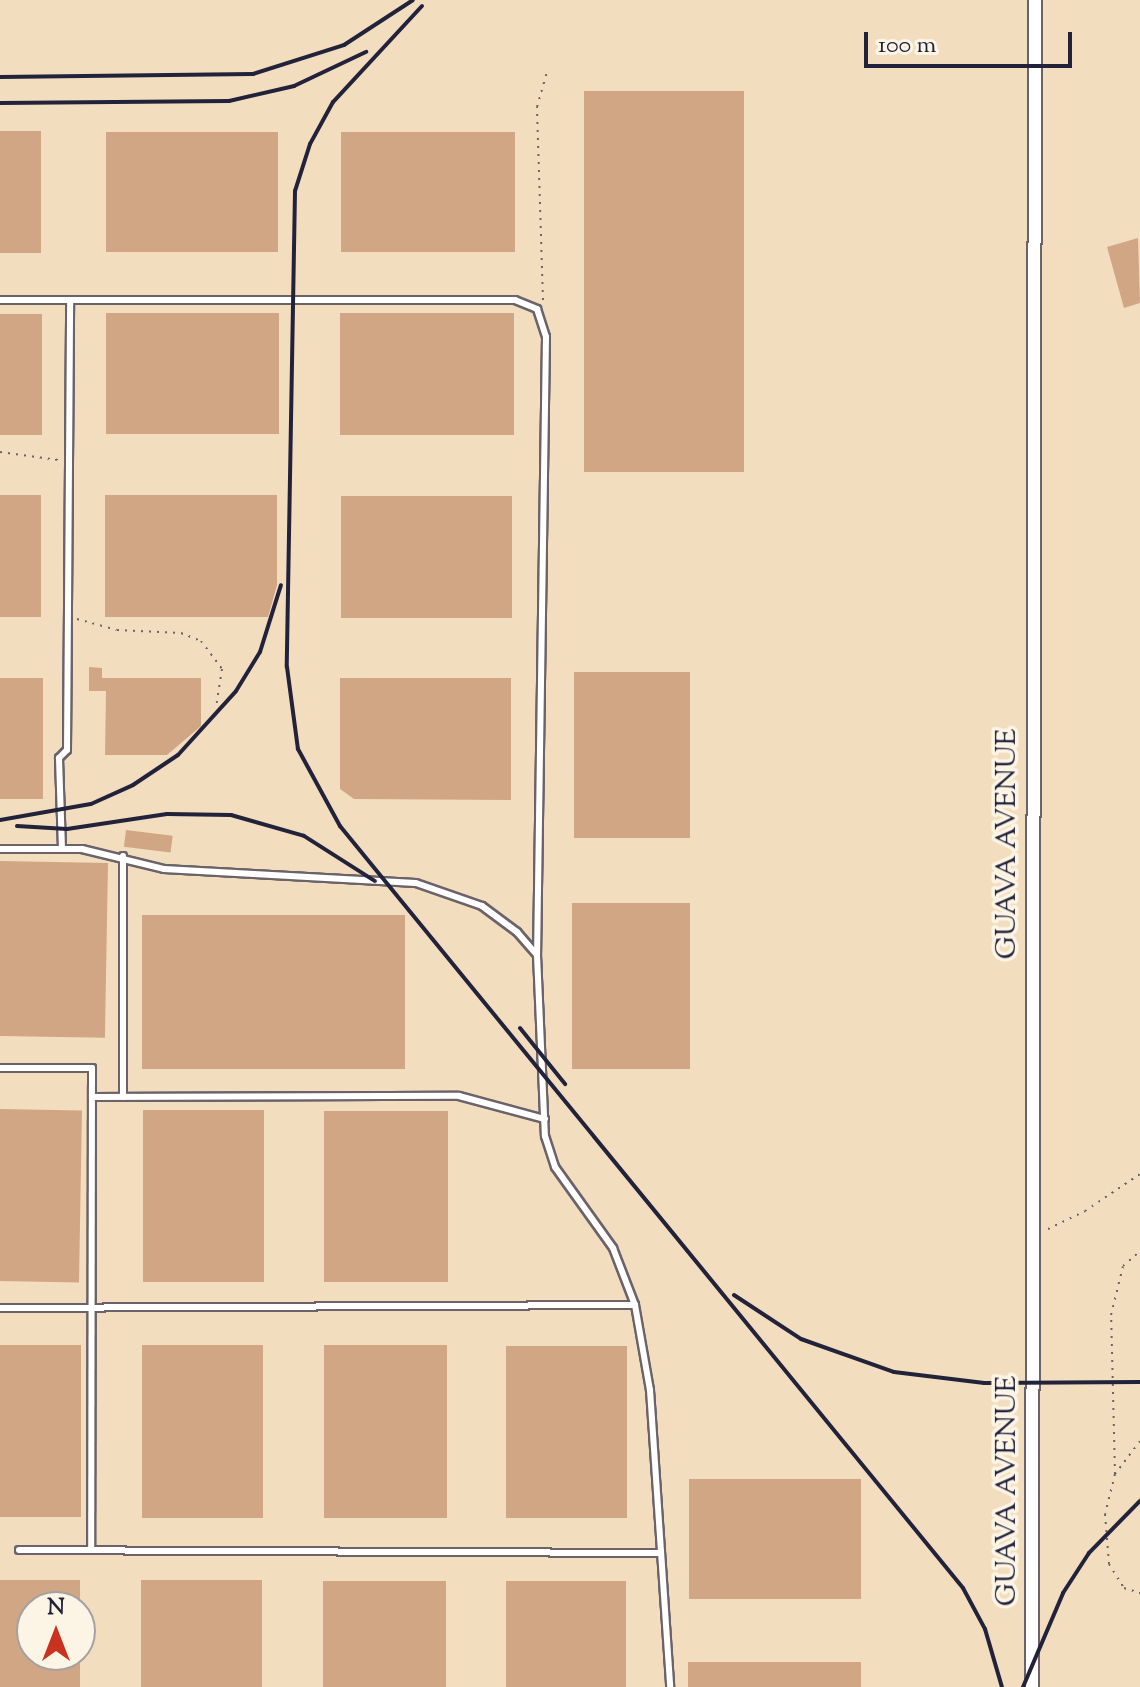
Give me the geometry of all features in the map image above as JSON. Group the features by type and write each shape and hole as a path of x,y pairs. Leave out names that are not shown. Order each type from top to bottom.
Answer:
{"street":[{"name":"GUAVA AVENUE","path":"1032,1687 1035,0"}],"lane":[{"path":"0,300 515,300 537,309 542,321 537,955 545,1119 555,1167 613,1248 635,1305 650,1390 670,1687"},
{"path":"62,849 59,758 67,750 70,300"},
{"path":"0,849 62,849 123,856 164,869 397,881 437,888 482,906 517,932 537,955"},
{"path":"123,856 123,1097"},
{"path":"0,1068 92,1068 91,1550"},
{"path":"92,1097 459,1096 545,1119"},
{"path":"0,1308 635,1305"},
{"path":"19,1550 661,1553"}],"path":[{"path":"542,321 545,268 537,107 547,72"},
{"path":"0,452 69,462"},
{"path":"68,616 99,628 181,633 201,641 222,669 216,705"},
{"path":"1032,1236 1085,1211 1140,1174"},
{"path":"1140,1251 1123,1266 1111,1315 1115,1474 1105,1514 1109,1564 1124,1588 1140,1593"},
{"path":"1115,1474 1140,1441"}],"building":[{"path":"584,91 744,91 744,472 584,472"},
{"path":"0,131 41,131 41,253 0,253"},
{"path":"106,132 278,132 278,252 106,252"},
{"path":"341,132 515,132 515,252 341,252"},
{"path":"1138,238 1140,303 1124,308 1107,247"},
{"path":"106,313 279,313 279,434 106,434"},
{"path":"340,313 514,313 514,435 340,435"},
{"path":"0,314 42,314 42,435 0,435"},
{"path":"0,495 41,495 41,617 0,617"},
{"path":"105,495 277,495 277,585 268,617 105,617"},
{"path":"341,496 512,496 512,618 341,618"},
{"path":"89,667 102,668 102,678 201,678 201,726 167,755 105,755 106,691 89,691"},
{"path":"574,672 690,672 690,838 574,838"},
{"path":"0,678 43,678 43,799 0,799"},
{"path":"340,678 511,678 511,800 354,799 340,789"},
{"path":"126,830 173,836 171,853 124,847"},
{"path":"0,861 108,863 105,1038 0,1036"},
{"path":"572,903 690,903 690,1069 572,1069"},
{"path":"142,915 405,915 405,1069 142,1069"},
{"path":"0,1109 82,1110 79,1282 0,1281"},
{"path":"143,1110 264,1110 264,1282 143,1282"},
{"path":"324,1111 448,1111 448,1282 324,1282"},
{"path":"0,1345 81,1345 81,1517 0,1517"},
{"path":"142,1345 263,1345 263,1518 142,1518"},
{"path":"324,1345 447,1345 447,1518 324,1518"},
{"path":"506,1346 627,1346 627,1518 506,1518"},
{"path":"689,1479 861,1479 861,1599 689,1599"},
{"path":"0,1580 80,1580 80,1591 16,1591 16,1671 80,1671 80,1687 0,1687"},
{"path":"141,1580 262,1580 262,1687 141,1687"},
{"path":"323,1581 446,1581 446,1687 323,1687"},
{"path":"506,1581 626,1581 626,1687 506,1687"},
{"path":"688,1662 861,1662 861,1687 688,1687"}],"railway":[{"path":"0,77 253,74 344,45 413,0"},
{"path":"422,6 333,102 310,144 295,191 287,667 298,749 340,826 963,1588 985,1629 1002,1687"},
{"path":"0,103 229,101 294,86 366,52"},
{"path":"0,820 91,804 133,785 178,755 236,691 260,652 281,585"},
{"path":"17,826 67,829 167,814 231,815 304,836 375,881"},
{"path":"520,1028 565,1084"},
{"path":"734,1295 801,1339 894,1372 984,1383 1140,1382"},
{"path":"1023,1687 1063,1593 1089,1553 1140,1501"}]}
